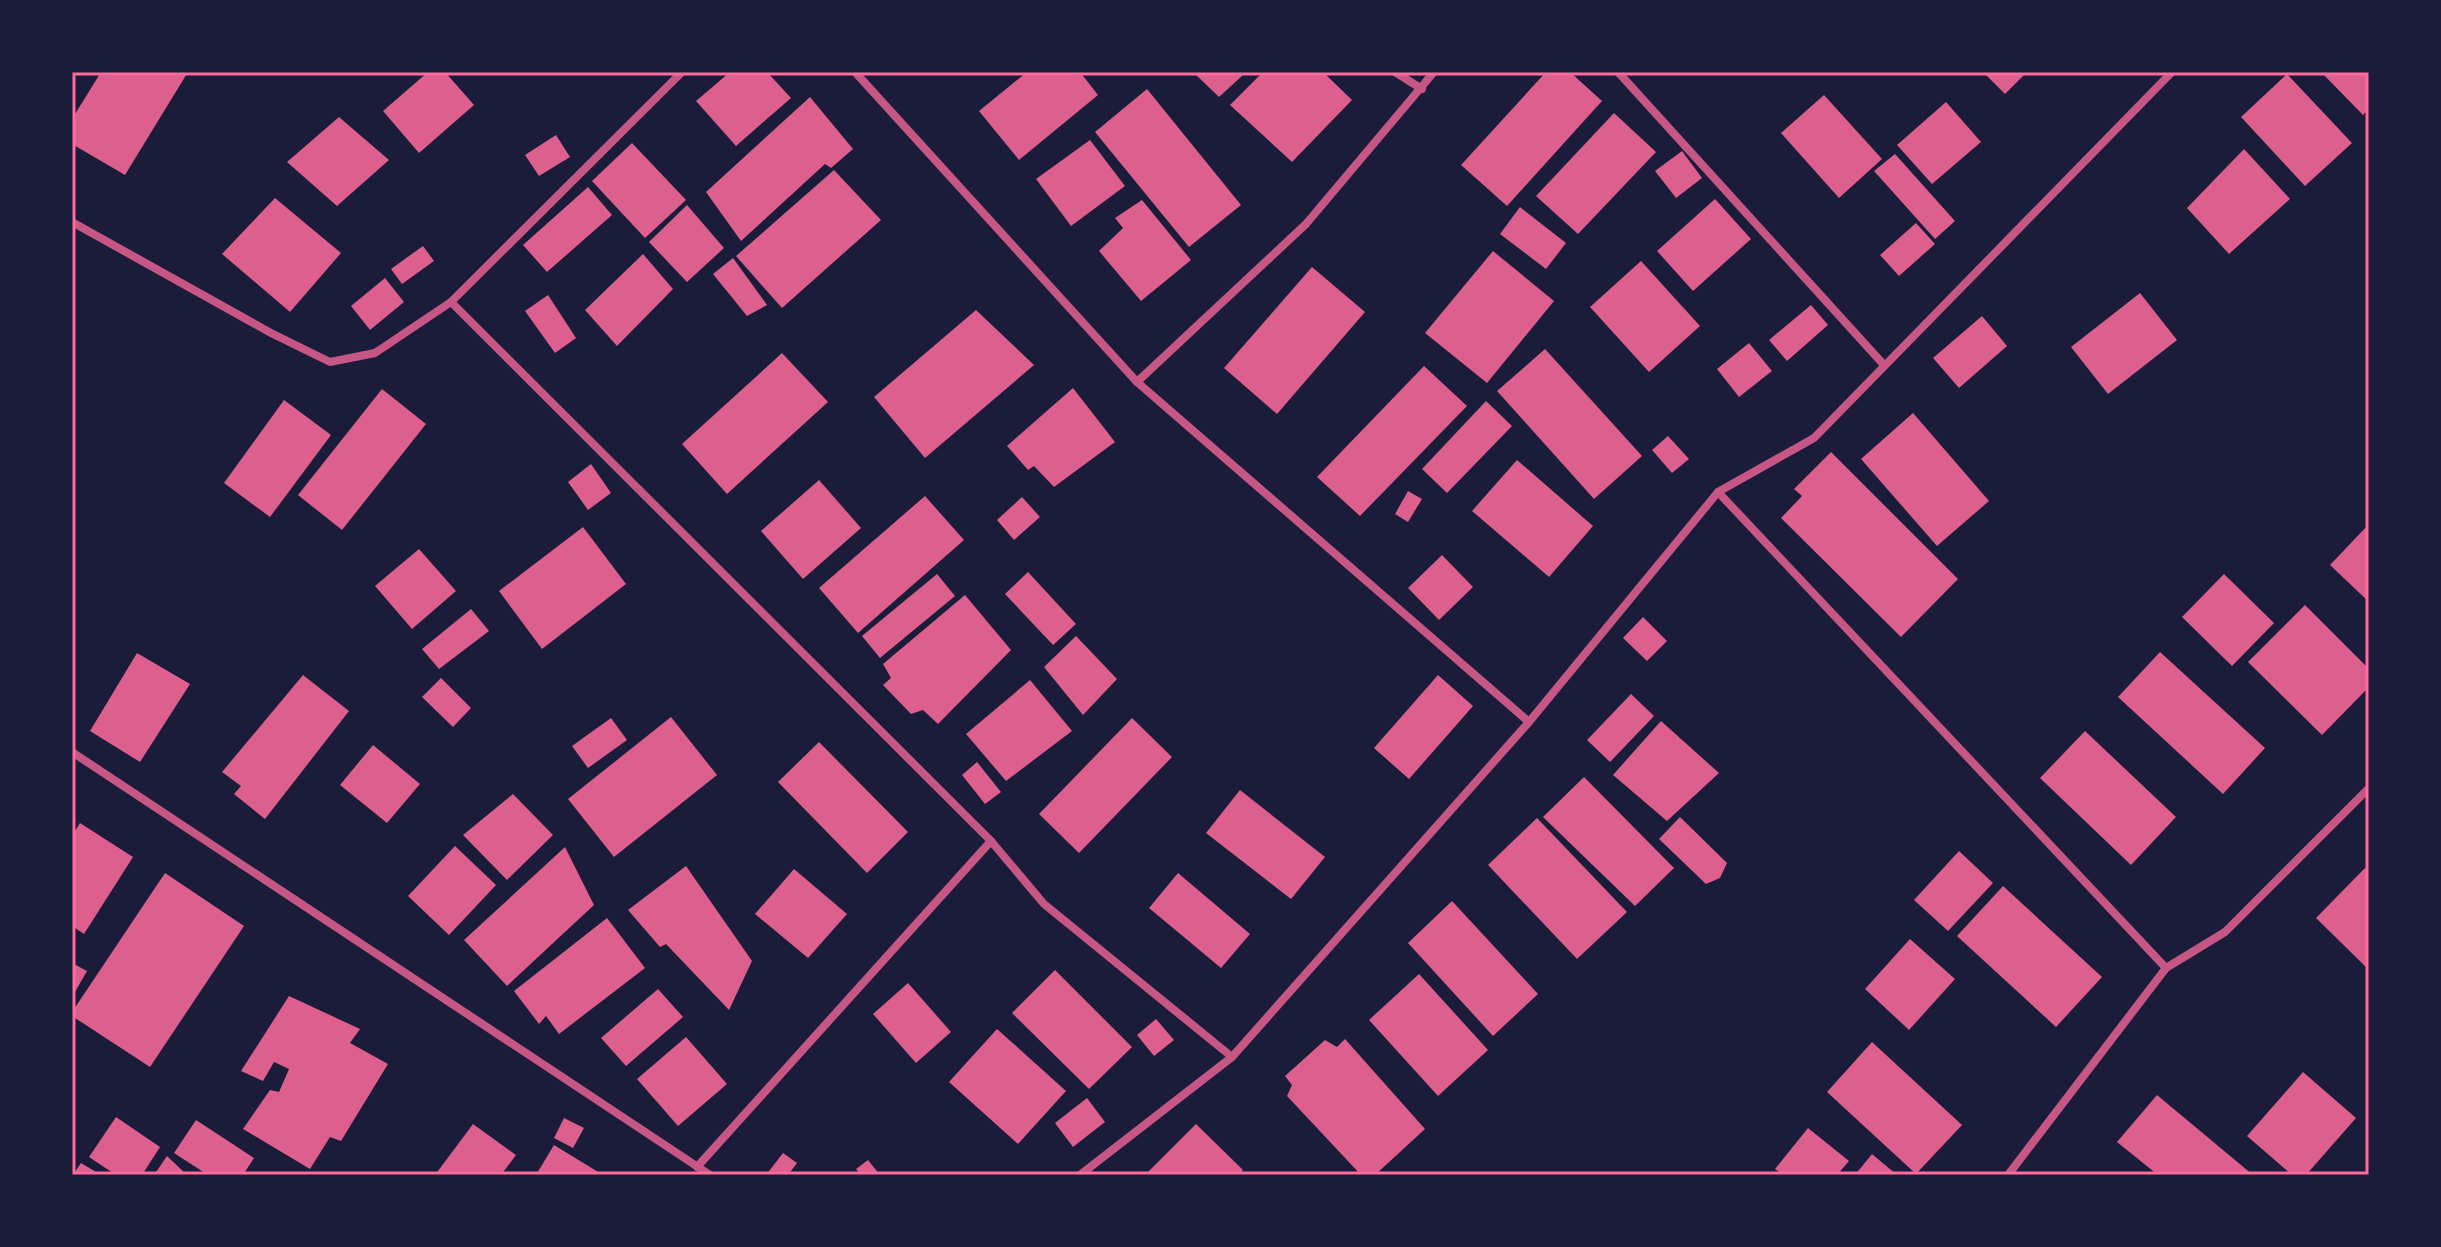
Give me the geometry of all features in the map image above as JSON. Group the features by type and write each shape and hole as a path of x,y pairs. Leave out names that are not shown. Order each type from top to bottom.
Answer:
{"street":[{"path":"72,222 271,333 330,362 375,353 451,302 682,72"},
{"path":"855,72 1137,382 1529,722"},
{"path":"1395,72 1422,89"},
{"path":"1137,382 1306,224 1434,72"},
{"path":"1618,72 1884,365"},
{"path":"1080,1175 1232,1057 1529,722 1718,492 1814,438 2172,72"},
{"path":"451,302 991,841 1044,904 1232,1057"},
{"path":"1718,492 2166,968"},
{"path":"72,752 710,1175"},
{"path":"2008,1175 2166,968 2225,932 2369,788"},
{"path":"697,1167 991,841"}],"building":[{"path":"101,72 188,72 125,175 72,144 72,119"},
{"path":"428,72 445,72 474,105 419,153 383,111"},
{"path":"730,72 767,72 791,98 736,146 696,101"},
{"path":"1027,72 1080,72 1098,95 1019,160 979,111"},
{"path":"1193,72 1239,72 1242,76 1219,97"},
{"path":"1263,72 1323,72 1352,100 1292,162 1230,105"},
{"path":"1546,72 1570,72 1602,101 1507,206 1461,165"},
{"path":"1983,72 2027,72 2005,94"},
{"path":"2321,72 2369,72 2369,109 2363,115"},
{"path":"2287,74 2352,143 2305,186 2241,117"},
{"path":"1147,89 1241,205 1189,247 1095,132"},
{"path":"1824,95 1882,159 1839,198 1781,133"},
{"path":"810,97 853,149 831,168 825,164 741,241 706,192"},
{"path":"1946,102 1981,142 1932,184 1897,145"},
{"path":"1614,113 1656,152 1578,234 1536,196"},
{"path":"339,117 389,160 337,206 287,162"},
{"path":"556,135 570,157 539,176 525,155"},
{"path":"1090,140 1125,186 1071,226 1036,179"},
{"path":"632,143 686,200 645,238 592,181"},
{"path":"2244,149 2290,199 2229,254 2187,208"},
{"path":"1682,151 1702,178 1676,198 1655,171"},
{"path":"1895,154 1955,221 1935,239 1874,171"},
{"path":"834,170 881,220 782,308 736,256"},
{"path":"588,187 612,215 547,272 523,245"},
{"path":"275,198 341,253 290,312 222,254"},
{"path":"1715,199 1751,239 1693,291 1657,251"},
{"path":"1142,200 1191,260 1141,301 1099,251 1123,228 1115,218"},
{"path":"687,205 724,248 687,282 649,242"},
{"path":"1520,207 1566,243 1546,269 1500,234"},
{"path":"1916,223 1935,244 1899,276 1880,255"},
{"path":"423,246 434,261 402,284 391,269"},
{"path":"1493,251 1554,301 1487,383 1425,333"},
{"path":"643,254 673,289 617,346 585,310"},
{"path":"733,258 767,305 747,316 713,274"},
{"path":"1641,261 1700,326 1649,372 1590,307"},
{"path":"1312,267 1365,312 1277,414 1224,368"},
{"path":"385,278 404,302 370,330 351,306"},
{"path":"2140,293 2177,340 2108,394 2071,347"},
{"path":"548,295 576,338 555,353 525,311"},
{"path":"1811,305 1828,325 1787,361 1769,340"},
{"path":"976,310 1034,365 925,458 874,397"},
{"path":"1982,316 2007,346 1959,388 1933,358"},
{"path":"1749,343 1772,371 1739,397 1717,369"},
{"path":"1545,349 1642,456 1594,499 1497,391"},
{"path":"782,353 828,402 727,494 682,444"},
{"path":"1424,366 1467,406 1360,516 1317,477"},
{"path":"1073,388 1115,442 1054,487 1034,466 1028,470 1007,446"},
{"path":"382,389 426,424 342,530 298,495"},
{"path":"284,400 331,435 270,517 224,483"},
{"path":"1486,401 1512,426 1447,493 1422,469"},
{"path":"1913,413 1989,501 1937,546 1861,459"},
{"path":"1668,436 1689,459 1672,473 1652,450"},
{"path":"1831,452 1958,579 1901,637 1781,518 1802,496 1794,489"},
{"path":"1517,460 1593,526 1549,577 1472,511"},
{"path":"591,464 611,493 588,510 568,482"},
{"path":"819,480 861,528 803,579 761,531"},
{"path":"1408,491 1422,499 1408,522 1395,514"},
{"path":"925,496 964,540 858,633 819,588"},
{"path":"1022,497 1040,517 1014,540 997,520"},
{"path":"2369,524 2369,602 2330,565"},
{"path":"583,527 626,584 542,649 499,591"},
{"path":"419,549 456,591 412,629 375,586"},
{"path":"1442,555 1473,587 1439,620 1408,588"},
{"path":"1028,572 1076,624 1053,645 1005,594"},
{"path":"937,574 955,596 880,658 862,636"},
{"path":"2224,574 2274,623 2232,666 2182,617"},
{"path":"965,595 1011,650 938,724 923,710 911,714 883,685 891,678 883,664"},
{"path":"2305,605 2369,669 2369,687 2322,735 2248,662"},
{"path":"471,609 489,631 439,669 422,649"},
{"path":"1643,617 1667,641 1647,661 1623,638"},
{"path":"1076,636 1117,679 1083,715 1044,667"},
{"path":"2160,652 2265,748 2223,794 2118,697"},
{"path":"137,653 190,684 140,762 90,731"},
{"path":"303,675 349,711 265,819 234,794 241,786 222,772"},
{"path":"1438,675 1473,706 1409,779 1374,748"},
{"path":"441,678 471,708 453,727 422,697"},
{"path":"1030,680 1072,731 1006,781 966,734"},
{"path":"1631,694 1654,716 1610,762 1587,740"},
{"path":"671,717 717,775 614,857 568,799"},
{"path":"611,718 627,740 588,768 572,746"},
{"path":"1132,718 1172,757 1079,853 1039,814"},
{"path":"1661,721 1719,773 1667,821 1613,775"},
{"path":"2085,731 2176,817 2131,865 2040,778"},
{"path":"819,742 908,832 867,873 778,782"},
{"path":"373,745 420,784 387,823 340,785"},
{"path":"977,762 1001,792 985,804 962,775"},
{"path":"1584,777 1674,868 1635,906 1543,817"},
{"path":"1240,790 1325,857 1291,899 1206,833"},
{"path":"513,794 553,835 507,880 463,835"},
{"path":"1680,817 1727,863 1720,878 1706,884 1659,839"},
{"path":"1537,818 1627,912 1577,959 1488,865"},
{"path":"80,823 133,857 84,934 72,926 72,836"},
{"path":"455,846 496,885 449,935 408,896"},
{"path":"565,847 594,905 507,986 464,940"},
{"path":"1959,851 1993,883 1948,931 1914,900"},
{"path":"686,866 752,961 729,1010 666,944 660,947 628,910"},
{"path":"2365,868 2369,872 2369,970 2316,918"},
{"path":"794,869 847,914 808,958 755,914"},
{"path":"165,873 244,926 150,1067 72,1016 72,1012"},
{"path":"1178,873 1250,934 1221,968 1149,908"},
{"path":"2003,886 2102,977 2056,1027 1957,936"},
{"path":"1452,901 1538,994 1493,1036 1408,943"},
{"path":"607,918 645,968 559,1034 546,1016 539,1024 514,991"},
{"path":"1910,939 1955,979 1909,1030 1865,989"},
{"path":"72,963 87,971 72,997"},
{"path":"1055,970 1132,1047 1089,1089 1012,1013"},
{"path":"1419,974 1488,1050 1438,1096 1369,1020"},
{"path":"908,983 951,1032 916,1063 873,1014"},
{"path":"658,989 683,1017 626,1066 601,1038"},
{"path":"289,996 360,1029 350,1043 388,1064 341,1141 330,1137 310,1169 243,1129 270,1090 279,1092 289,1069 274,1062 263,1081 241,1071"},
{"path":"1156,1019 1174,1040 1154,1056 1137,1035"},
{"path":"997,1029 1066,1091 1018,1144 949,1082"},
{"path":"686,1037 727,1084 678,1126 637,1079"},
{"path":"1345,1039 1425,1129 1375,1175 1361,1175 1287,1096 1292,1085 1285,1076 1325,1040 1337,1047"},
{"path":"1872,1042 1962,1125 1916,1174 1827,1092"},
{"path":"2303,1072 2356,1118 2306,1175 2292,1175 2247,1136"},
{"path":"2157,1095 2253,1175 2158,1175 2117,1142"},
{"path":"1087,1098 1105,1122 1073,1147 1055,1123"},
{"path":"116,1117 160,1147 142,1175 116,1175 89,1157"},
{"path":"564,1118 584,1128 573,1148 554,1138"},
{"path":"196,1120 254,1158 243,1175 208,1175 174,1153"},
{"path":"473,1124 516,1155 501,1175 435,1175"},
{"path":"1196,1124 1243,1170 1239,1175 1145,1175"},
{"path":"1808,1128 1849,1161 1837,1175 1783,1175 1775,1169"},
{"path":"554,1145 603,1175 536,1175"},
{"path":"783,1153 797,1163 788,1175 766,1175"},
{"path":"1872,1154 1897,1175 1855,1175"},
{"path":"167,1156 187,1175 154,1175"},
{"path":"868,1160 880,1175 861,1175 856,1169"},
{"path":"81,1163 101,1175 73,1175"}]}
